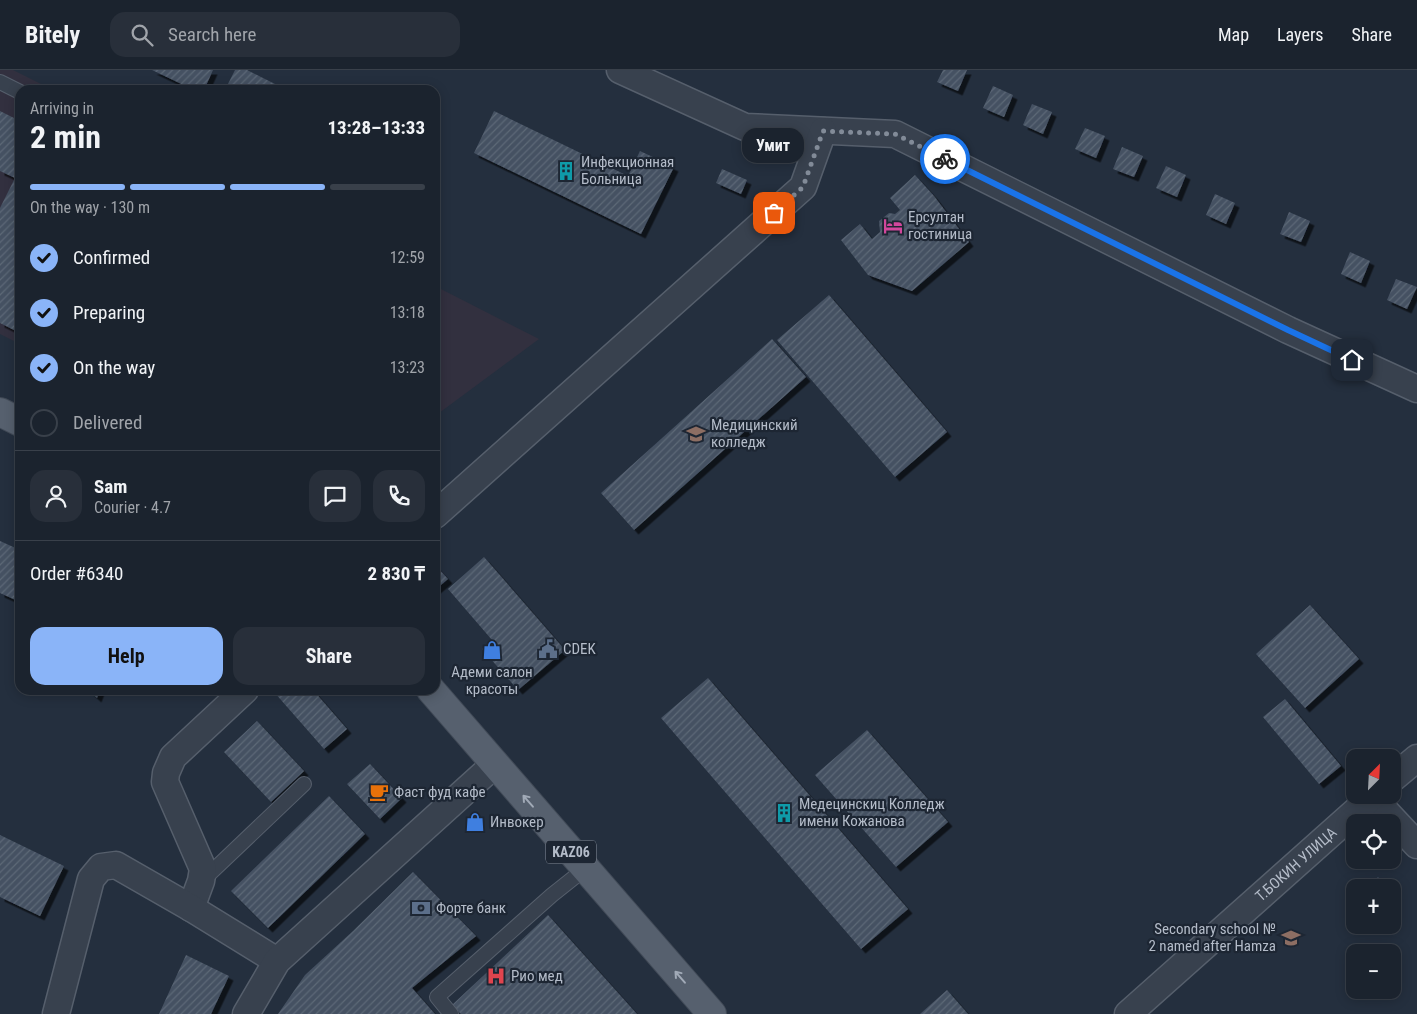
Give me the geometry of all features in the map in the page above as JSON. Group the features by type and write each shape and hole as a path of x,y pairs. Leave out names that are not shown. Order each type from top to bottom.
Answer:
{"main road":[{"path":"0,412 15,420"},
{"name":"KАZ06","path":"435,695 712,1014"}],"street":[{"path":"620,70 745,127 895,134 1288,330 1417,389"},
{"path":"440,511 803,187 823,131"},
{"path":"191,908 201,882 203,869 166,782 166,773 173,757 240,695"},
{"path":"1401,771 1417,758"},
{"path":"246,1014 277,961 495,764"},
{"name":"Т.БОКИН УЛИЦА","path":"1128,1014 1364,804"},
{"path":"1380,804 1417,845"},
{"path":"56,1014 91,878 101,867 116,865 277,961"}],"lane":[{"path":"0,82 15,90"},
{"path":"201,882 304,784"},
{"path":"451,1014 437,997 552,895 586,868"}],"shaded area":[{"path":"0,70 13,70 43,85 15,85 15,342 0,334"},
{"path":"440,289 539,339 440,412"}],"building":[{"path":"152,70 213,70 206,85 184,85"},
{"path":"235,70 247,70 277,85 228,85"},
{"path":"943,70 967,70 958,91 937,82"},
{"path":"993,86 1013,95 1004,117 983,108"},
{"path":"1032,104 1052,112 1043,134 1023,125"},
{"path":"0,111 15,118 15,178 0,171"},
{"name":"Инфекционная Больница","path":"494,111 628,176 640,151 674,167 641,234 474,153"},
{"path":"1085,128 1105,136 1096,158 1075,149"},
{"path":"1122,147 1143,156 1134,177 1113,169"},
{"path":"1166,166 1186,175 1177,197 1156,188"},
{"path":"722,169 747,180 741,194 716,183"},
{"path":"915,175 934,196 969,242 912,291 868,275 841,240 860,224 872,239 880,232 879,221 889,213 895,214 900,210 890,198"},
{"path":"15,178 15,330 0,323 0,208"},
{"path":"1215,194 1235,203 1226,224 1206,215"},
{"path":"1289,212 1310,221 1301,242 1280,234"},
{"path":"1350,252 1370,261 1361,283 1341,274"},
{"path":"1396,279 1417,287 1407,309 1387,300"},
{"path":"829,295 947,432 895,477 777,340"},
{"path":"772,339 806,377 634,530 601,493"},
{"path":"0,541 15,548 15,600 0,593"},
{"path":"484,557 565,650 518,690 482,649 492,640 448,589"},
{"path":"440,570 448,579 440,586"},
{"path":"1310,605 1359,659 1305,708 1256,654"},
{"name":"Медецинскиц Колледж имени Кожанова","path":"708,678 908,909 861,949 661,718"},
{"path":"277,695 317,695 347,729 324,749"},
{"path":"1285,699 1341,766 1319,784 1263,717"},
{"path":"257,721 304,771 271,802 224,752"},
{"path":"867,730 948,822 896,867 815,775"},
{"path":"370,764 402,798 380,819 347,784"},
{"path":"329,796 365,834 268,928 231,891"},
{"path":"0,835 64,866 40,916 0,897"},
{"path":"413,872 476,936 412,988 435,1014 278,1014 305,975"},
{"path":"548,915 637,1014 461,1014 452,1005"},
{"path":"186,955 229,976 211,1014 159,1014"},
{"path":"947,990 968,1014 920,1014"}],"way so far":[{"path":"774,213 803,187 823,131 895,134 945,159"}],"place":[{"name":"Инфекционная Больница","path":"566,171"},
{"name":"Умит","path":"774,213"},
{"name":"Ерсултан гостиница","path":"893,226"},
{"name":"Медицинский колледж","path":"696,434"},
{"name":"CDEK","path":"548,649"},
{"name":"Адеми салон красоты","path":"492,650"},
{"name":"Фаст фуд кафе","path":"379,792"},
{"name":"Медецинскиц Колледж имени Кожанова","path":"784,813"},
{"name":"Инвокер","path":"475,822"},
{"name":"Форте банк","path":"421,908"},
{"name":"Secondary school № 2 named after Hamza","path":"1291,938"},
{"name":"Рио мед","path":"496,976"}],"route":[{"path":"945,159 1352,360"}]}
